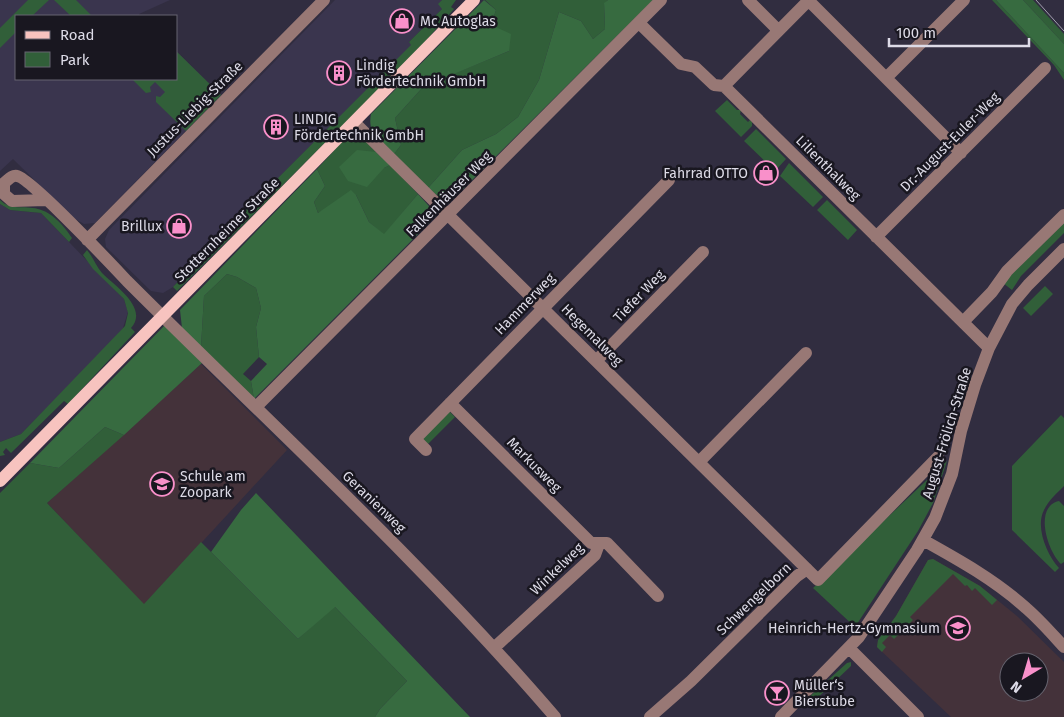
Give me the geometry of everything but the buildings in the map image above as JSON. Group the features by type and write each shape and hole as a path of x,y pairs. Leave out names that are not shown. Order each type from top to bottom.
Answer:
{"main road":[{"name":"Stotternheimer Straße","path":"0,481 474,0"}],"street":[{"name":"Justus-Liebig-Straße","path":"87,240 324,0"},
{"name":"Falkenhäuser Weg","path":"256,407 661,0"},
{"path":"748,0 778,30"},
{"path":"724,86 809,0 961,153"},
{"path":"886,78 964,0"},
{"name":"Lilienthalweg","path":"639,23 681,64 695,67 714,85 724,86 990,348"},
{"name":"Dr.-August-Euler-Weg","path":"876,237 1045,68"},
{"name":"Hegemalweg","path":"355,122 807,569"},
{"name":"Hammerweg","path":"426,450 415,439 669,180"},
{"path":"46,200 163,316"},
{"path":"963,322 992,292 1007,271 1064,215"},
{"name":"August-Frölich-Straße","path":"781,717 849,648 923,540 935,518 952,474 964,422 990,348 1012,304 1064,249"},
{"name":"Tiefer Weg","path":"596,361 702,252"},
{"name":"Geranienweg","path":"163,316 418,566 495,647 555,717"},
{"path":"699,462 806,353"},
{"name":"Markusweg","path":"450,404 591,542 600,544"},
{"name":"Schwengelborn","path":"650,717 692,681 797,576 807,569 818,580 938,456"},
{"path":"923,540 966,564 1007,592 1028,609 1064,647"},
{"name":"Winkelweg","path":"495,647 595,555 600,544 607,543 658,596"},
{"path":"849,648 918,717"}],"shaded area":[{"path":"0,0 170,0 140,15 15,15 15,80 178,80 178,53 221,95 95,223 84,224 72,217 13,159 0,171"},
{"path":"335,0 442,0 439,4 443,8 409,42 412,45 239,217 173,287 163,293 151,291 106,247 105,239 109,230"},
{"path":"0,204 10,210 41,213 124,299 128,312 122,331 21,434 0,442"},
{"name":"Schule am Zoopark","path":"201,364 287,450 144,605 47,503"},
{"name":"Heinrich-Hertz-Gymnasium","path":"933,559 980,586 1017,616 1064,662 1064,717 951,717 877,647 878,640 896,616 928,560"}],"green space":[{"path":"28,0 49,0 33,15 15,15 15,33 0,48 0,28"},
{"path":"54,0 76,0 91,15 70,15"},
{"path":"442,0 456,0 451,7 454,9 414,54 177,291 173,287 239,217 411,45 409,42 442,9 438,4"},
{"path":"484,0 496,10 491,25 511,34 509,51 454,74 442,88 423,87 395,118 401,145 394,154 373,132 370,121 371,114"},
{"path":"485,0 608,0 604,4 605,29 593,39 581,21 559,12 539,80 518,117 496,134 462,150 428,188 394,154 401,145 395,118 423,87 442,88 453,74 509,51 491,25 496,10"},
{"path":"608,0 653,0 448,204 428,188 462,150 496,134 518,117 539,80 559,12 581,21 593,39 605,29 604,3"},
{"path":"992,0 996,0 1064,73 1064,80 1054,65"},
{"path":"996,0 1023,0 1064,44 1064,73"},
{"path":"1023,0 1033,0 1064,34 1064,44"},
{"path":"178,53 221,95 186,131 156,102 156,96 160,97 165,92 155,82 150,87 151,92 146,93 133,80 178,80"},
{"path":"727,100 737,110 741,110 740,114 748,122 750,120 752,122 752,126 741,137 715,111"},
{"path":"756,129 786,159 775,171 744,141"},
{"path":"344,140 366,141 376,152 368,153 384,168 390,165 418,194 384,235 369,222 356,195 318,213 314,202 325,186 317,169"},
{"path":"357,150 376,152 390,165 384,168 367,187 348,181 339,167"},
{"path":"789,163 823,197 813,207 780,176"},
{"path":"317,169 325,186 314,202 318,213 351,190 356,195 369,222 384,234 418,194 437,215 254,399 251,381 267,364 259,357 256,327 261,308 256,288 237,277 227,274 204,296 201,347 182,328 180,310"},
{"path":"0,200 9,205 33,208 48,213 62,225 72,238 69,242 41,213 10,210 0,204"},
{"path":"827,200 857,230 848,240 817,210"},
{"path":"1064,223 1064,233 1021,276 1012,290 1003,283"},
{"path":"87,250 102,273 122,291 133,305 136,313 131,328 135,332 68,404 64,401 11,453 6,448 3,452 5,455 0,456 0,442 21,434 125,326 128,313 124,299 93,269 83,255"},
{"path":"227,274 237,277 256,288 261,308 256,327 259,357 243,374 251,381 254,399 201,347 204,296"},
{"path":"1045,286 1053,294 1031,316 1023,308"},
{"path":"165,325 202,363 124,435 105,427 59,468 30,463"},
{"path":"449,411 455,417 428,444 422,438"},
{"path":"1061,415 1064,418 1064,486 1046,507 1041,524 1050,556 1059,568 1055,572 1012,530 1012,466"},
{"path":"105,427 124,435 47,503 144,604 201,542 298,639 334,606 407,681 380,709 375,717 0,717 0,493 30,463 59,468"},
{"path":"947,461 933,503 918,531 855,627 813,588"},
{"path":"256,493 470,717 375,717 380,709 407,681 335,607 298,639 211,552 241,510"},
{"path":"1059,501 1064,506 1064,562 1061,564 1052,550 1045,530 1047,512 1051,505"},
{"path":"933,559 980,586 997,600 992,605 975,588 972,591 953,574 910,617 913,620 894,639 890,635 882,643 886,647 882,652 877,647 878,640 896,616 928,560"},
{"path":"851,662 851,666 812,703 808,698 847,663"}],"tram line":[{"path":"1036,0 1064,31"}],"place":[{"name":"Mc Autoglas","path":"402,21"},
{"name":"Lindig Fördertechnik GmbH","path":"339,73"},
{"name":"LINDIG Fördertechnik GmbH","path":"276,127"},
{"name":"Fahrrad OTTO","path":"766,173"},
{"name":"Brillux","path":"179,226"},
{"name":"Schule am Zoopark","path":"162,484"},
{"name":"Heinrich-Hertz-Gymnasium","path":"958,628"},
{"name":"Müller‘s Bierstube","path":"777,693"}]}
